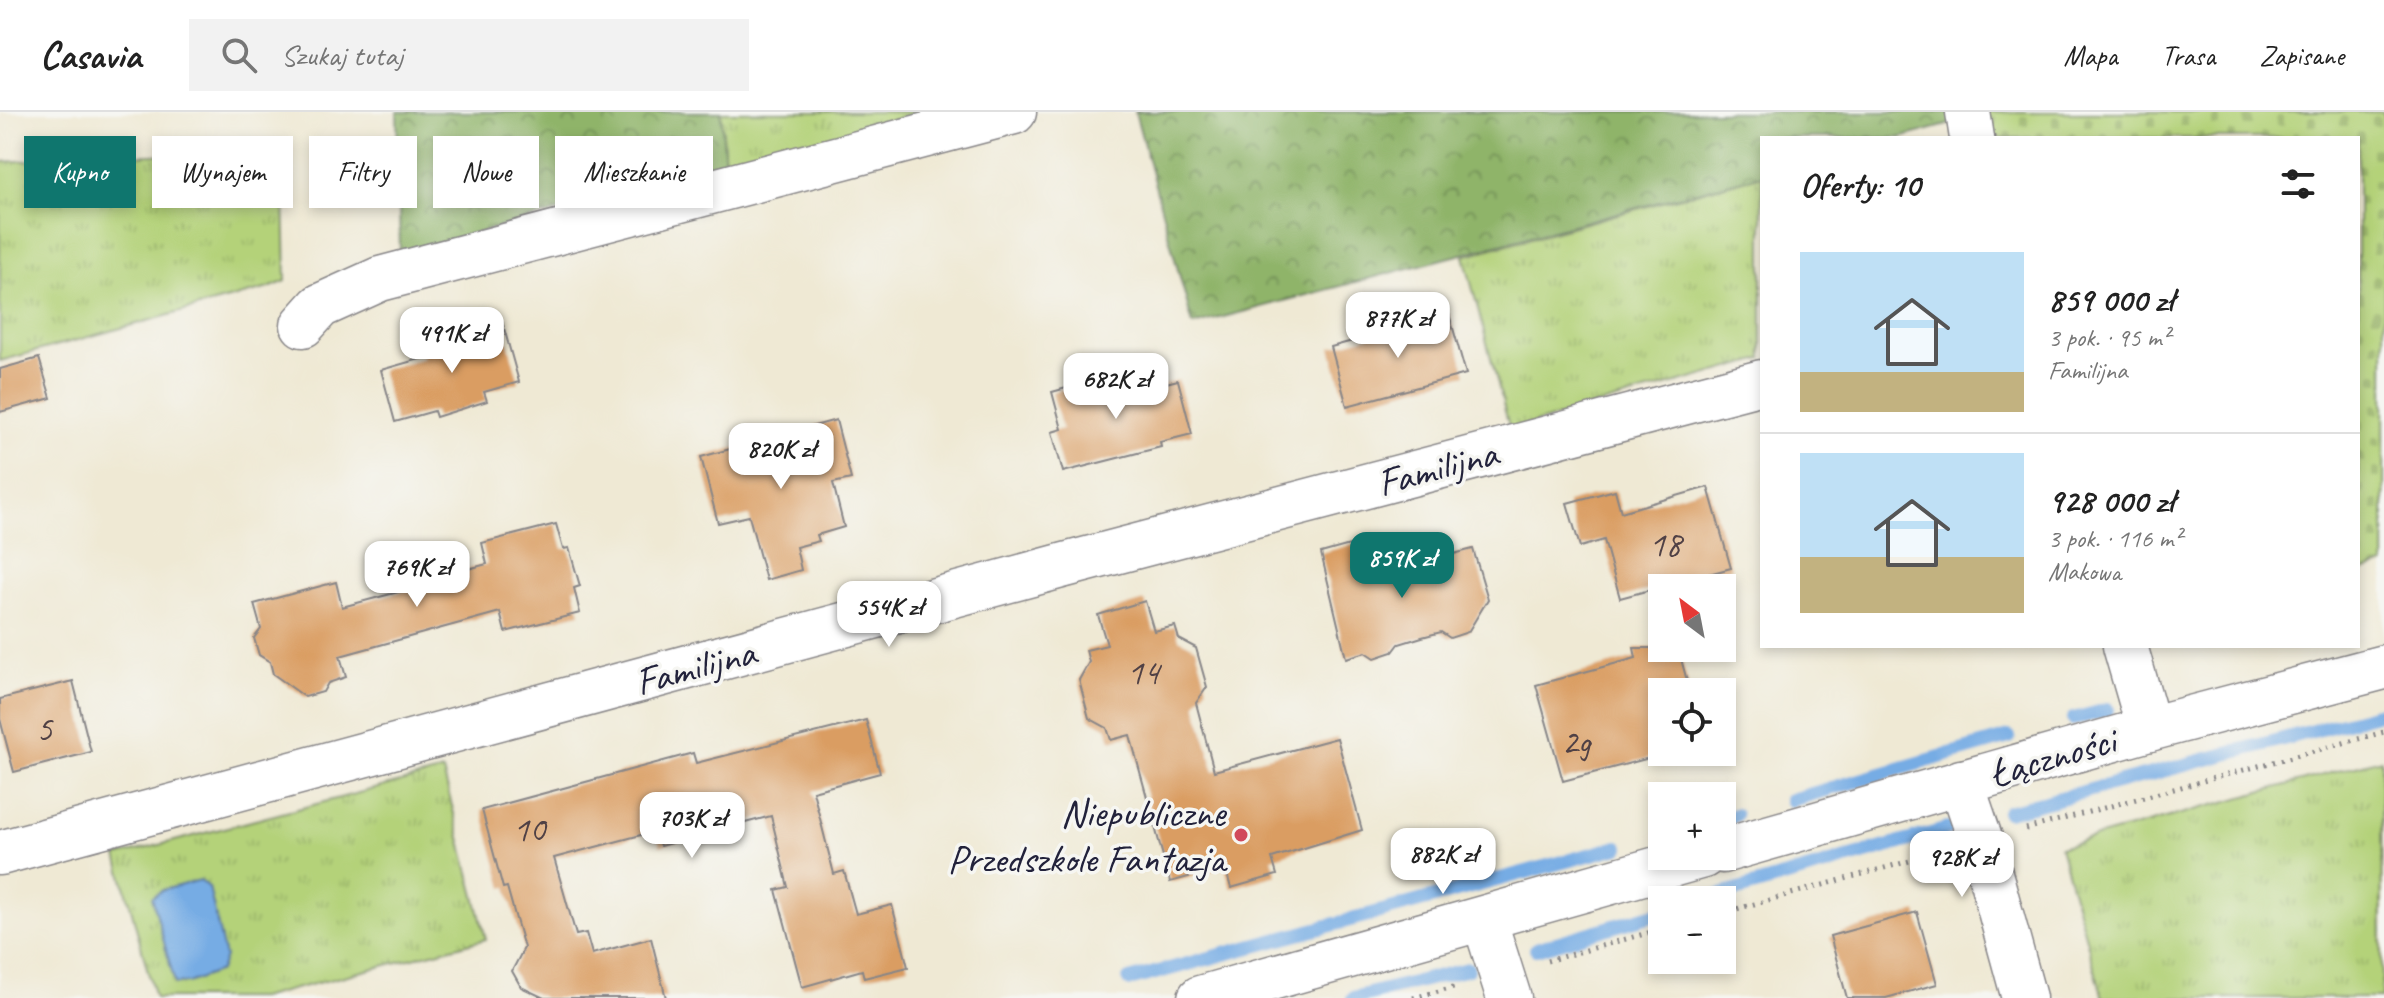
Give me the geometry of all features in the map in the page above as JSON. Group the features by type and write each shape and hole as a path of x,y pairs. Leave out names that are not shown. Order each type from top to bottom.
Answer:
{"street":[{"path":"303,325 320,306 380,279 1014,112"},
{"path":"1968,112 1972,136"},
{"name":"Familijna","path":"0,853 1065,565 1760,383"},
{"path":"2126,648 2149,729"},
{"name":"Łączności","path":"1736,847 2149,729 2384,667"},
{"path":"1961,782 1981,841 2024,998"},
{"path":"1200,998 1654,870"},
{"path":"1484,919 1509,998"}],"path":[{"path":"1736,909 2384,732"}],"green space":[{"path":"397,112 721,112 725,166 713,169 713,136 555,136 555,208 570,208 400,254 399,208 417,208 417,136 398,136"},
{"path":"721,112 922,112 725,166"},
{"path":"1135,112 1949,112 1951,124 1907,136 1760,136 1760,176 1193,325"},
{"path":"1982,112 2384,112 2384,565 2360,571 2360,136 1988,136"},
{"path":"152,155 152,208 284,208 286,281 0,361 0,162 24,161 24,208 136,208 136,156"},
{"path":"1760,176 1760,360 1510,430 1464,256"},
{"path":"2381,759 2382,998 2103,998 2060,847"},
{"path":"443,771 486,939 260,998 155,998 117,856"}],"water":[{"path":"200,880 209,887 225,957 220,971 188,983 175,984 152,897 163,890"}],"building":[{"path":"1449,314 1466,374 1347,406 1331,347"},
{"path":"502,321 519,382 484,392 487,401 436,417 434,411 395,422 381,370 423,358 421,351 465,339 464,332"},
{"path":"39,358 51,398 0,412 0,369"},
{"path":"1099,379 1102,389 1143,379 1146,388 1178,380 1192,434 1160,442 1161,447 1063,472 1052,432 1062,429 1052,392"},
{"path":"836,420 851,479 833,483 844,527 817,535 819,541 796,547 801,570 766,580 749,516 718,523 701,457"},
{"path":"1708,487 1731,568 1709,574 1648,574 1648,590 1620,598 1604,540 1580,547 1567,503 1615,490 1621,512"},
{"path":"556,524 563,549 569,548 580,586 574,588 580,613 505,632 500,612 340,656 346,677 328,683 323,692 305,697 273,674 270,662 259,655 254,638 261,629 254,604 336,582 342,607 487,564 482,543"},
{"path":"1357,543 1365,577 1473,549 1488,599 1468,632 1450,638 1441,632 1422,637 1399,644 1393,652 1375,658 1366,652 1346,658 1321,553"},
{"path":"1145,601 1154,631 1175,626 1179,639 1196,648 1207,687 1196,703 1214,771 1337,738 1362,830 1272,858 1277,875 1231,888 1225,867 1170,882 1130,735 1111,740 1107,728 1089,718 1079,680 1089,662 1086,650 1107,645 1098,615"},
{"path":"1634,648 1648,648 1648,662 1682,662 1686,678 1648,678 1648,758 1563,781 1536,685 1636,658"},
{"path":"73,681 91,752 14,772 0,719 0,699"},
{"path":"866,720 880,773 813,791 834,874 844,871 856,914 892,905 908,967 864,978 862,970 802,987 776,890 788,887 771,816 660,846 656,831 554,858 576,935 586,933 592,954 651,938 666,998 544,998 521,987 512,971 524,948 507,887 503,888 482,810 693,753 696,763"},
{"path":"1917,912 1937,984 1886,998 1847,998 1830,936"}],"waterway":[{"path":"2073,719 2107,710"},
{"path":"2008,812 2384,712"},
{"path":"1791,800 2009,737"},
{"path":"1736,891 1948,829"},
{"path":"1129,980 1618,847"},
{"path":"1536,949 1648,916"},
{"path":"1353,998 1468,969"}],"place":[{"name":"Niepubliczne Przedszkole Fantazja","path":"1241,835"}]}
